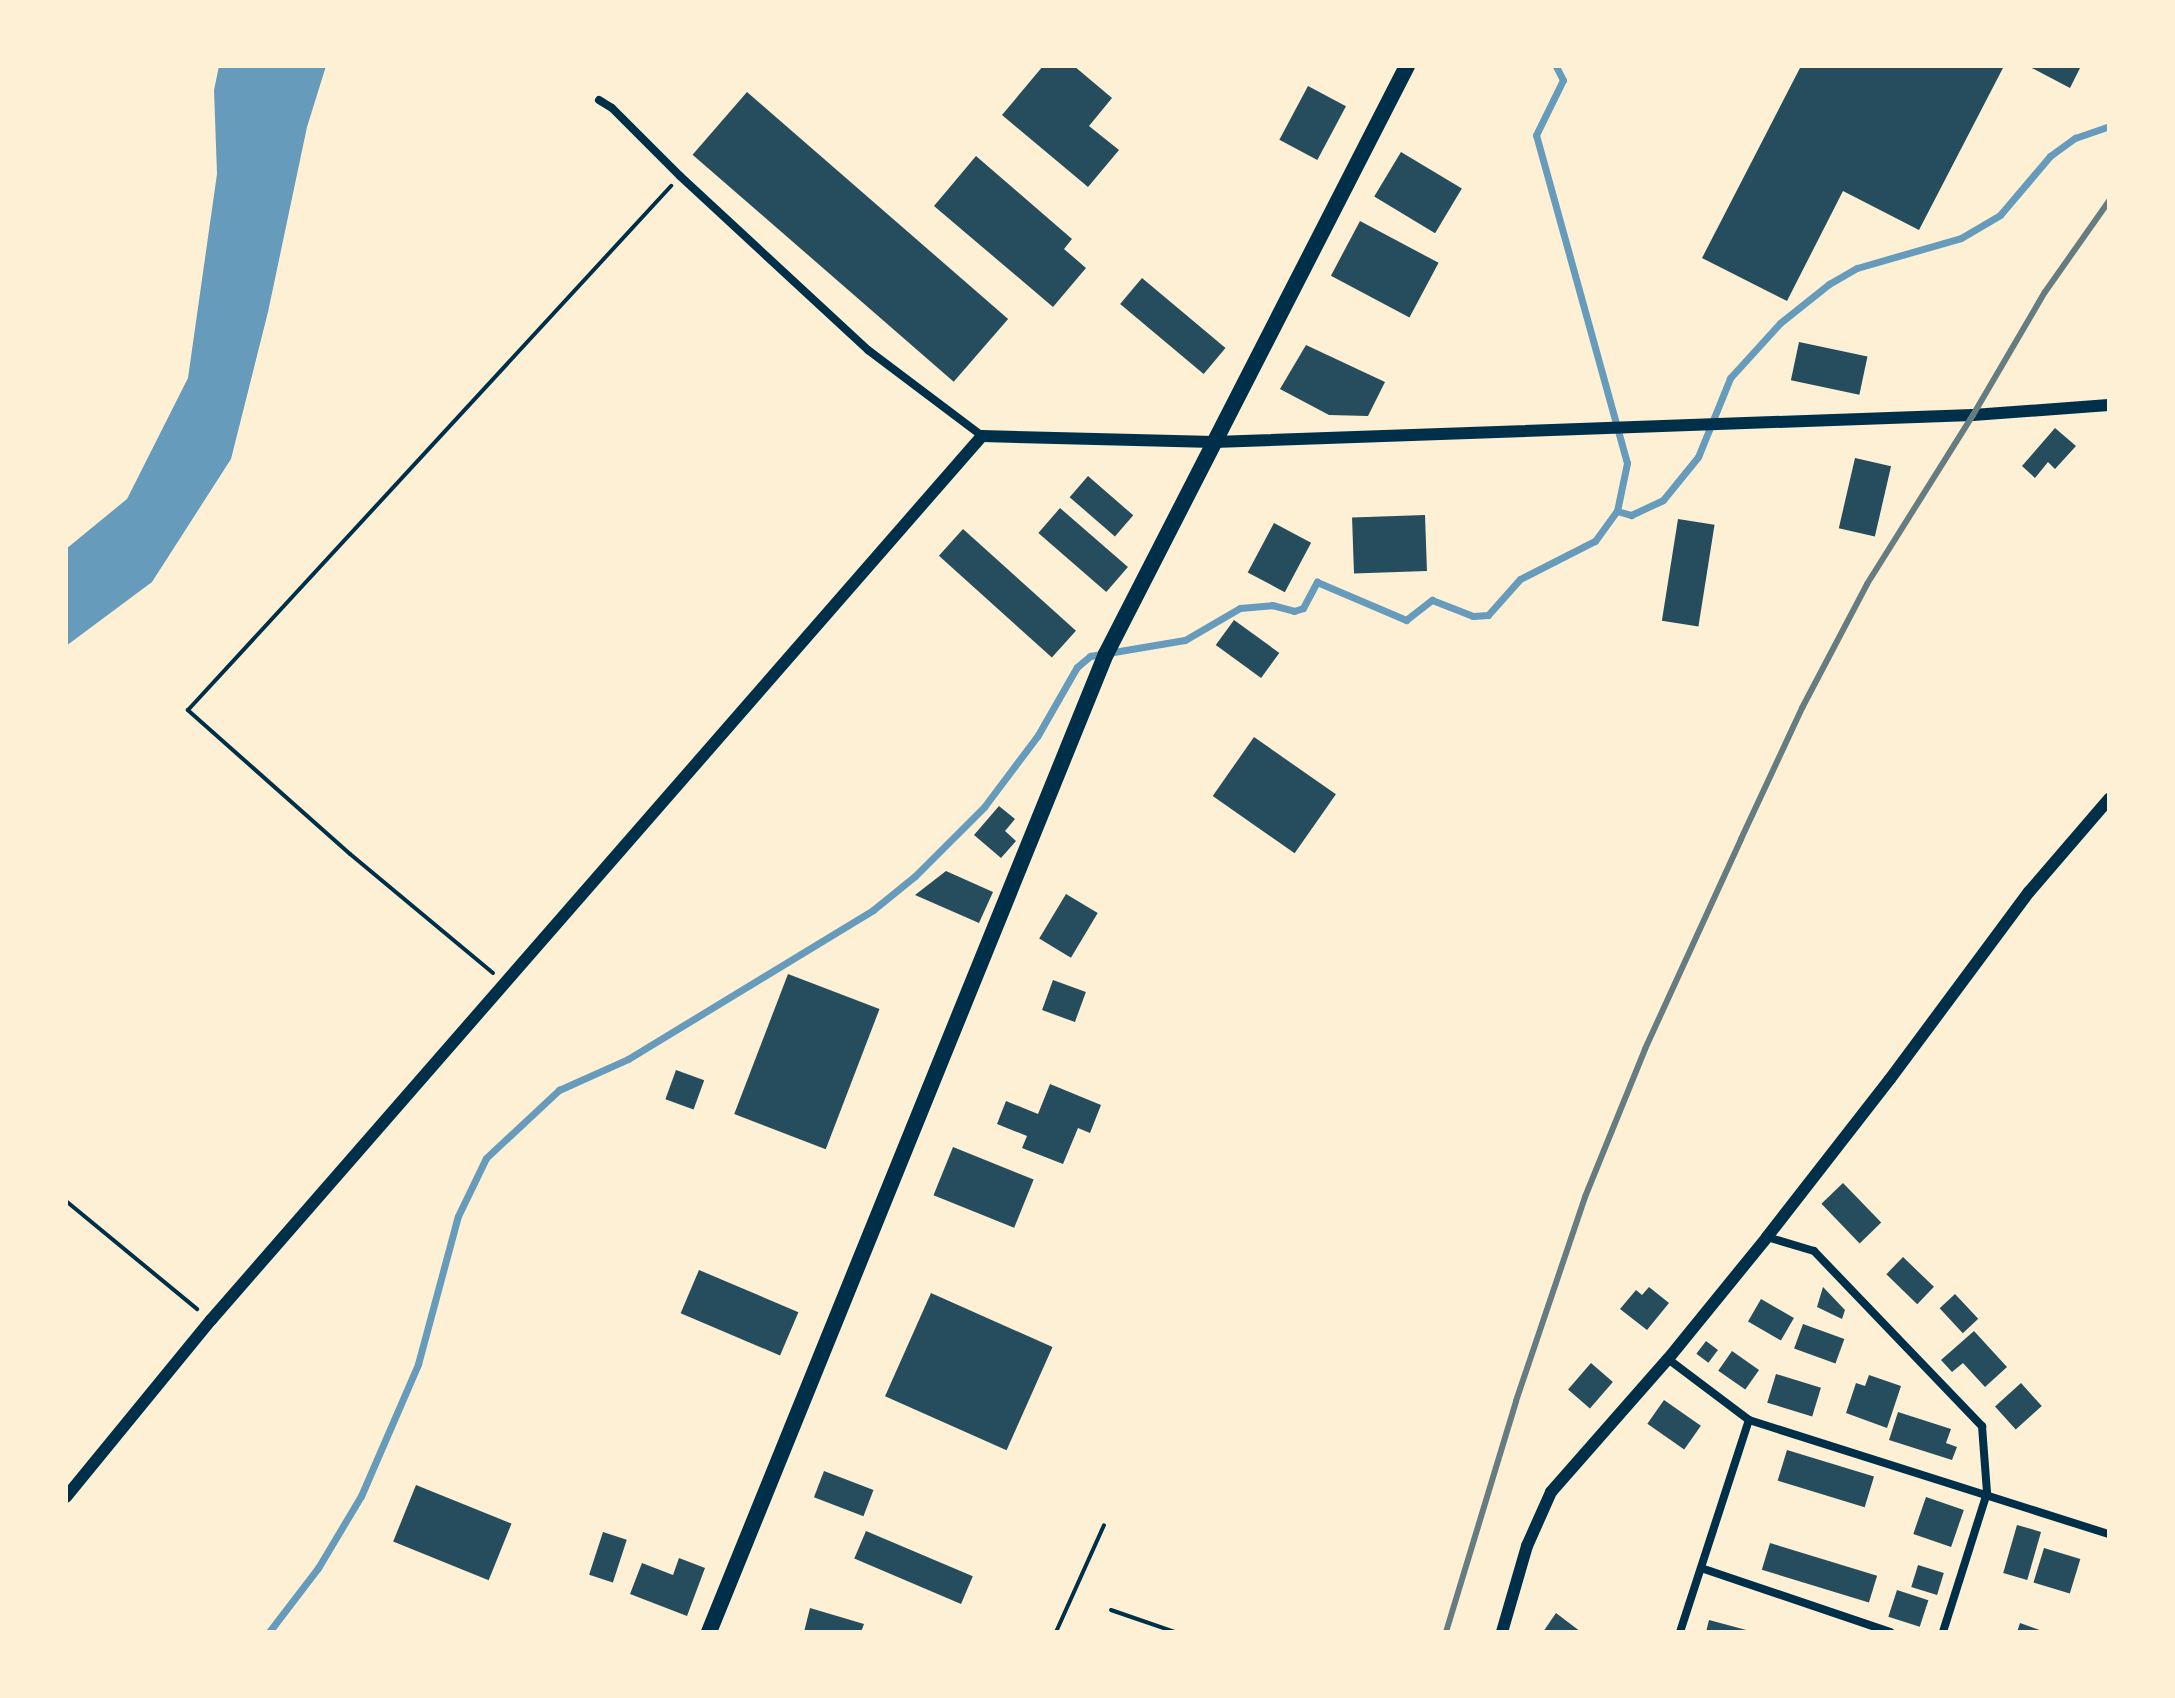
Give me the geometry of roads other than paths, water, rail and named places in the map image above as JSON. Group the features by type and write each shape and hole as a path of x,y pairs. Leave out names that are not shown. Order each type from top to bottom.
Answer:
{"highway":[{"path":"709,1632 1106,654 1407,66"}],"street":[{"path":"599,100 661,154 680,176 868,350 982,436 1214,442 1973,415 2109,405"},
{"path":"66,1497 211,1320 508,985 982,436"},
{"path":"1502,1632 1527,1546 1551,1492 1668,1359 1767,1237 2029,892 2109,799"},
{"path":"1767,1237 1814,1251 1982,1426 1987,1493 1943,1632"},
{"path":"1668,1359 1749,1420 2109,1534"},
{"path":"1680,1632 1749,1420"},
{"path":"1701,1568 1890,1632"}],"water":[{"path":"219,66 326,66 307,127 268,312 231,459 152,582 66,646 66,549 127,499 188,378 217,174 214,90"}],"waterway":[{"path":"269,1632 318,1568 361,1496 418,1364 458,1216 486,1158 559,1090 628,1059 873,910 915,876 984,807 1038,735 1077,667 1090,656 1185,640 1240,608 1272,605 1294,611 1303,608 1317,582 1406,620 1432,600 1473,616 1488,615 1520,579 1595,541 1617,511 1627,463 1536,135 1563,80 1556,66"},
{"path":"1617,511 1631,515 1663,500 1698,457 1730,378 1780,323 1829,284 1857,268 1961,238 2000,215 2050,156 2075,138 2109,126"}],"railway":[{"path":"1446,1632 1516,1401 1585,1197 1645,1049 1741,839 1802,708 1867,584 1973,415 2045,292 2109,201"}]}
